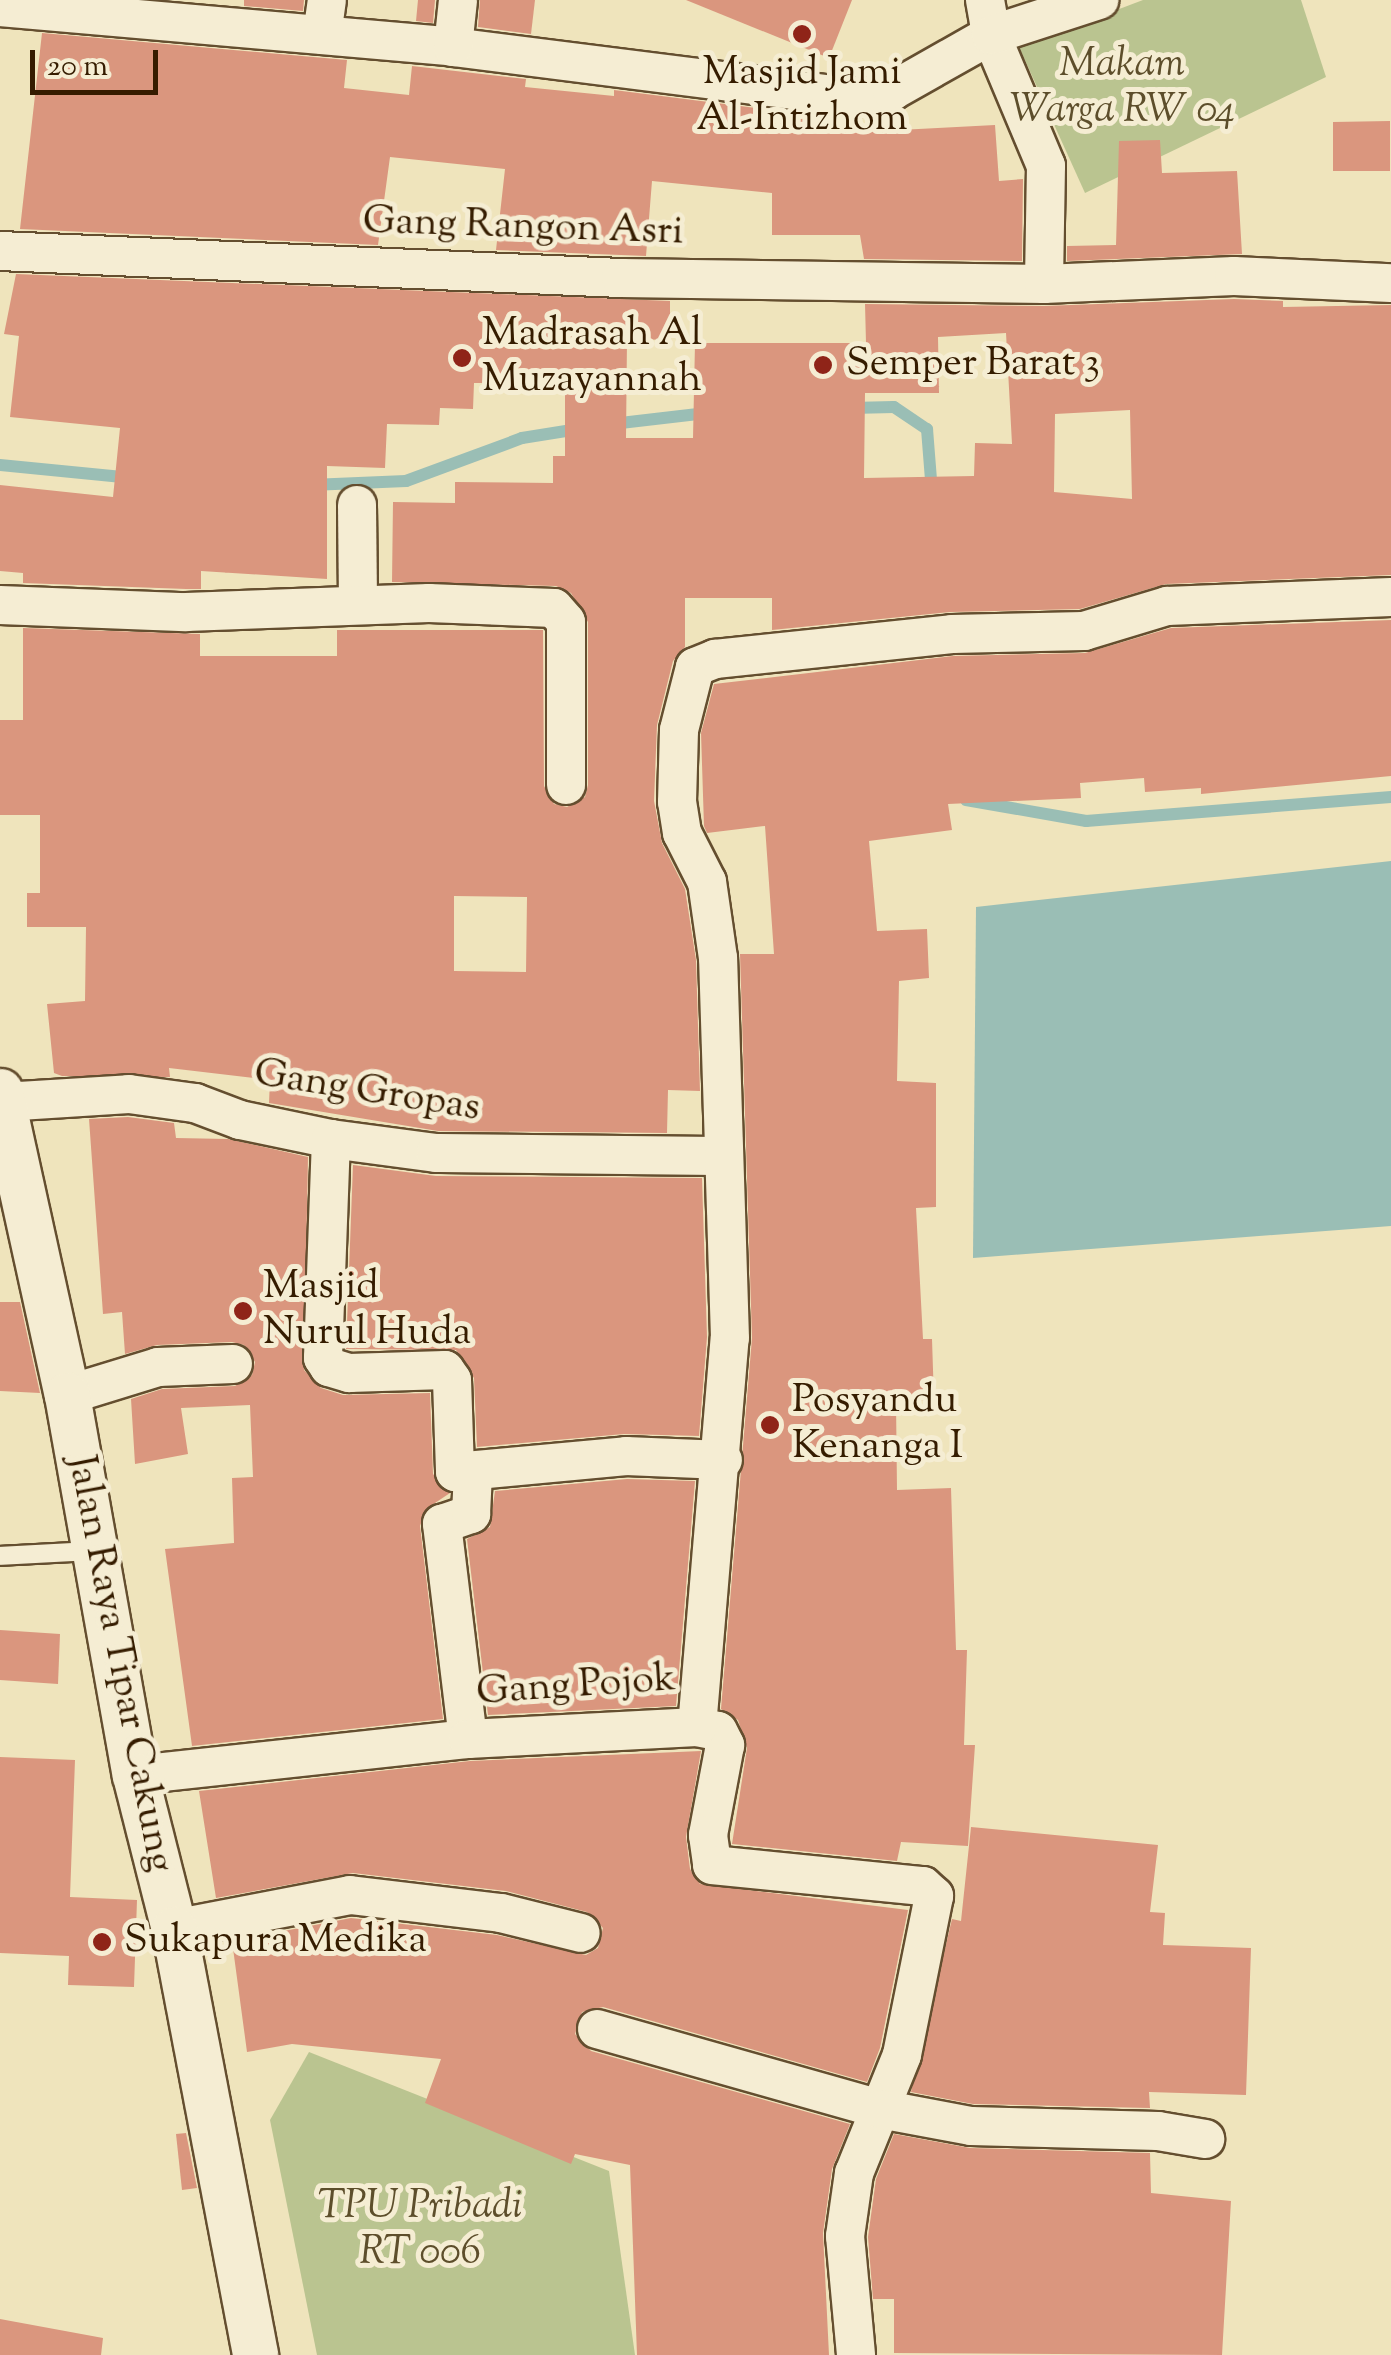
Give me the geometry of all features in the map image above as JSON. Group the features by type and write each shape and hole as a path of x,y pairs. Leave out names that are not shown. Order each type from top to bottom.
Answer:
{"street":[{"path":"453,47 458,0"},
{"path":"0,7 180,10 325,18 453,47 854,98 892,91 988,17 1100,0"},
{"path":"988,17 1046,166 1044,284"},
{"name":"Gang Rangon Asri","path":"0,251 620,278 1044,284 1234,276 1391,282"},
{"path":"356,505 358,605"},
{"name":"Gang Pojok","path":"134,1775 468,1739 697,1727 723,1460 730,1338 721,1156 726,1049 718,958 707,882 682,833 677,802 688,677 715,660 952,634 1084,632 1168,606 1391,597"},
{"path":"0,605 186,612 358,605 562,612 566,785"},
{"name":"Gang Gropas","path":"2,1097 129,1094 196,1103 240,1120 331,1139 514,1158 721,1156"},
{"name":"Jalan Raya Tipar Cakung","path":"2,1097 67,1395 134,1775 174,1929 255,2355"},
{"path":"331,1139 323,1358 328,1368 349,1373 446,1370 453,1400 451,1462 460,1475 626,1456 723,1460"},
{"path":"67,1395 158,1368 233,1364"},
{"path":"468,1739 442,1524 470,1516 473,1473"},
{"path":"697,1727 718,1731 725,1744 708,1835 712,1865 923,1886 934,1896 902,2055 854,2174 845,2236 856,2355"},
{"path":"174,1929 350,1895 501,1913 581,1933"},
{"path":"597,2029 880,2109 971,2126 1072,2126 1204,2139"}],"lane":[{"path":"0,1556 92,1551"}],"green space":[{"name":"Makam Warga RW 04","path":"1143,0 1301,0 1326,77 1085,193 1019,47"},
{"name":"TPU Pribadi RT 006","path":"309,2052 609,2171 635,2355 317,2355 270,2120"}],"water":[{"path":"1391,861 1391,1226 973,1258 976,907"}],"building":[{"path":"244,0 304,0 303,11 244,6"},
{"path":"418,0 435,0 433,23 416,21"},
{"path":"480,0 535,0 531,34 478,27"},
{"name":"Masjid Jami Al-Intizhom","path":"686,0 852,0 829,58"},
{"path":"42,33 347,60 344,88 409,95 412,66 526,79 525,87 614,96 614,90 842,119 842,133 995,125 999,181 1023,179 1022,261 864,259 860,235 772,235 772,193 652,181 646,256 496,250 505,169 390,157 378,245 20,229"},
{"path":"1390,121 1390,171 1333,171 1333,122"},
{"path":"1160,140 1162,173 1237,171 1242,254 1067,261 1067,246 1116,245 1119,141"},
{"path":"16,274 670,301 670,340 627,339 626,438 693,438 695,343 866,343 865,304 1044,306 1234,299 1283,301 1283,307 1391,305 1391,575 1166,584 1080,609 950,612 772,630 772,598 685,598 685,647 673,661 657,725 654,801 662,843 685,889 696,960 700,1091 668,1090 667,1133 438,1131 269,1103 270,1080 169,1068 170,1077 62,1076 54,1073 47,1004 85,1001 86,927 27,927 27,893 40,893 40,815 0,815 0,720 23,720 23,628 200,634 200,656 337,656 337,630 543,630 544,786 554,804 567,807 585,797 588,785 588,622 571,593 556,586 392,582 393,502 455,503 455,482 553,483 553,456 565,456 565,383 474,383 473,409 440,408 439,425 387,424 385,468 327,466 327,579 201,571 201,589 23,583 23,573 0,571 0,485 113,497 120,428 10,417 19,336 4,334","holes":["1006,333 1012,444 975,443 974,476 864,478 865,393 939,393 938,337","1130,410 1132,499 1054,492 1055,414","454,896 527,897 526,972 454,971"]},
{"path":"1391,620 1391,776 1201,794 1201,788 1145,792 1144,778 1080,783 1081,798 948,804 952,830 869,841 877,931 927,929 929,978 899,981 897,1081 936,1083 936,1207 916,1208 923,1339 932,1339 934,1400 896,1401 897,1490 951,1488 956,1650 967,1650 964,1745 975,1745 968,1846 901,1842 897,1861 732,1844 747,1748 738,1720 721,1709 752,1338 740,954 774,954 765,826 707,833 704,826 701,733 714,684 953,656 1085,653 1171,628"},
{"path":"128,1117 174,1123 176,1138 228,1139 308,1157 304,1370 321,1388 343,1395 430,1393 433,1474 450,1493 426,1509 420,1526 443,1719 192,1746 165,1549 234,1543 232,1478 253,1477 250,1405 181,1408 188,1454 135,1464 131,1399 162,1389 235,1386 252,1375 255,1362 244,1345 232,1342 157,1345 125,1354 122,1312 103,1314 89,1119"},
{"path":"353,1165 436,1176 702,1178 707,1337 699,1436 624,1434 477,1447 474,1378 456,1350 346,1349"},
{"path":"0,1302 20,1302 40,1393 0,1391"},
{"path":"627,1479 695,1481 676,1706 488,1715 467,1539 490,1527 495,1491"},
{"path":"0,1630 60,1634 58,1684 0,1680"},
{"path":"701,1751 686,1837 690,1869 700,1884 908,1910 880,2048 867,2082 603,2007 582,2012 575,2034 591,2051 850,2124 832,2169 823,2233 829,2355 637,2355 630,2165 575,2154 571,2164 425,2103 441,2059 292,2044 247,2052 232,1941 351,1918 497,1935 586,1955 598,1948 603,1928 587,1912 506,1891 353,1873 216,1898 199,1791 470,1761"},
{"path":"0,1757 75,1760 70,1897 137,1900 134,1987 68,1985 69,1956 0,1953"},
{"path":"971,1827 1158,1845 1150,1912 1165,1913 1163,1945 1251,1948 1246,2095 1149,2092 1150,2108 973,2104 911,2092 952,1919 961,1921"},
{"path":"186,2133 197,2188 182,2190 176,2134"},
{"path":"894,2134 970,2148 1150,2153 1151,2193 1231,2201 1222,2355 894,2353 894,2299 873,2299 868,2237 876,2179"},
{"path":"0,2319 103,2338 101,2355 0,2355"}],"waterway":[{"path":"851,408 894,407 927,429 932,492"},
{"path":"612,424 706,413"},
{"path":"311,485 406,481 522,438 578,429"},
{"path":"0,465 132,478"},
{"path":"966,800 1086,821 1391,797"}],"place":[{"name":"Masjid Jami Al-Intizhom","path":"802,34"},
{"name":"Madrasah Al Muzayannah","path":"462,358"},
{"name":"Semper Barat 3","path":"823,365"},
{"name":"Masjid Nurul Huda","path":"243,1311"},
{"name":"Posyandu Kenanga I","path":"770,1425"},
{"name":"Sukapura Medika","path":"102,1942"}]}
